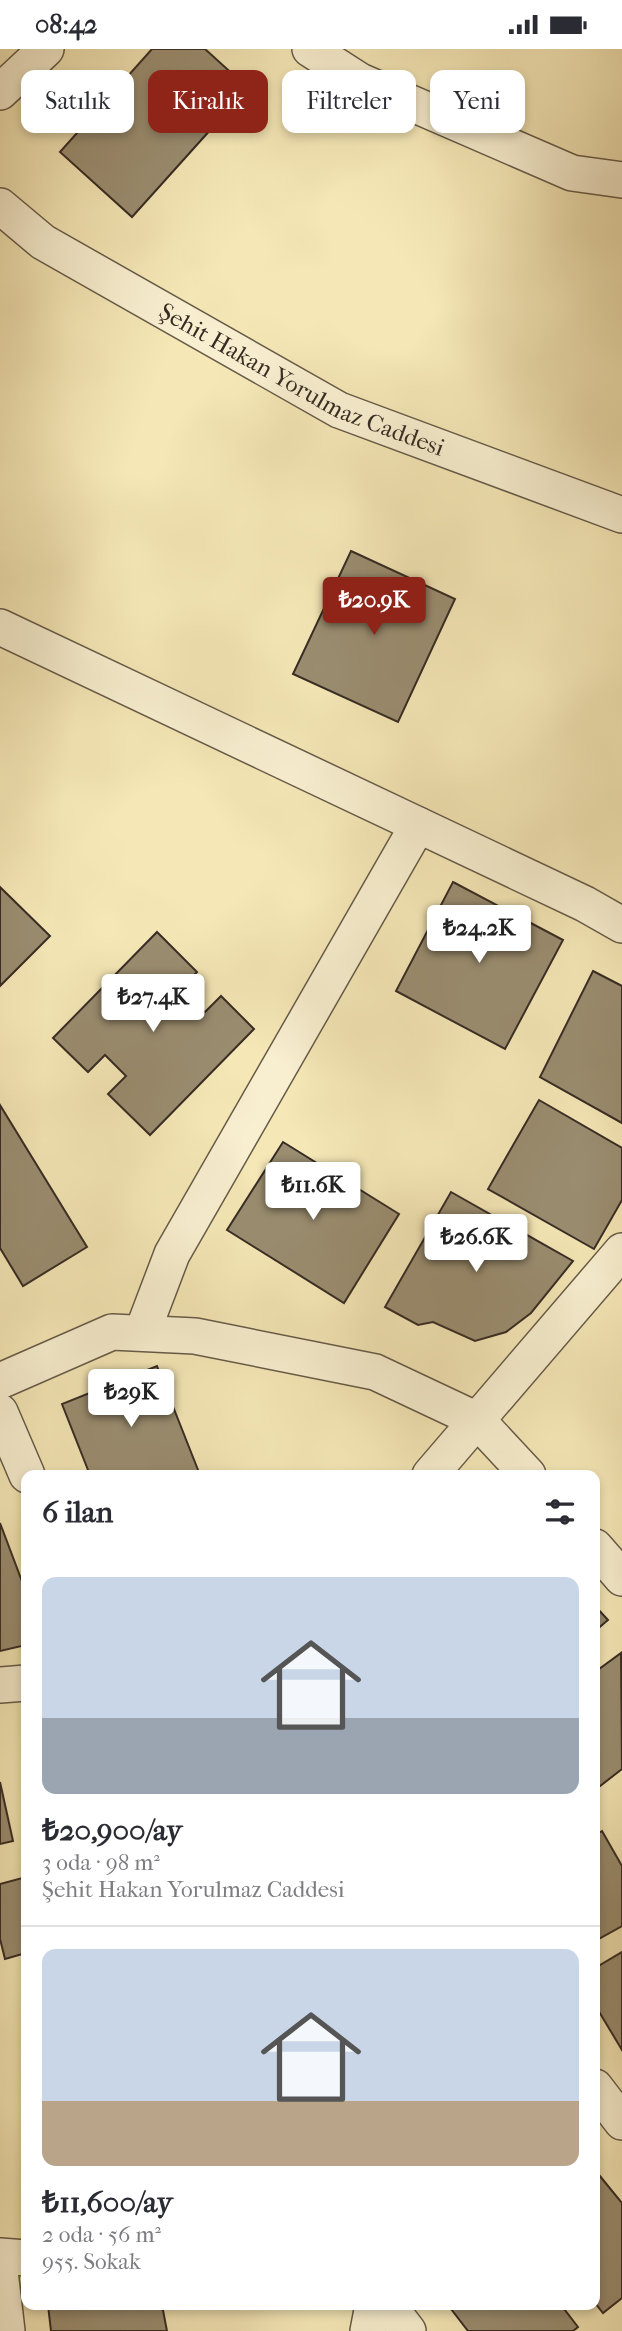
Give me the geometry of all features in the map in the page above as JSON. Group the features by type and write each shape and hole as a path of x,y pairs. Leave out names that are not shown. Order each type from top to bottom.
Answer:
{"street":[{"path":"0,92 46,49"},
{"path":"310,49 360,81 572,173 622,180"},
{"name":"Şehit Hakan Yorulmaz Caddesi","path":"0,206 43,241 339,410 622,515"},
{"path":"0,627 585,904 622,925"},
{"path":"142,1333 172,1254 418,825"},
{"path":"434,1470 622,1251"},
{"path":"0,1381 112,1332 195,1336 375,1372 477,1420 523,1470"},
{"path":"0,1412 25,1470"},
{"path":"600,1553 622,1577"},
{"path":"0,1685 21,1683"},
{"path":"600,2093 622,2122"},
{"path":"0,2256 21,2258"},
{"path":"0,2271 7,2331"},
{"path":"368,2331 372,2310"},
{"path":"392,2310 408,2331"}],"building":[{"path":"152,49 205,49 228,70 148,70 148,133 208,133 132,217 60,152 77,133 134,133 133,70"},
{"path":"351,551 455,599 398,722 293,674"},
{"path":"453,882 563,940 505,1049 396,991"},
{"path":"0,887 50,936 0,986"},
{"path":"157,932 197,972 181,989 205,1012 221,996 254,1029 150,1135 108,1094 126,1076 105,1055 88,1072 53,1038"},
{"path":"593,971 622,986 622,1123 540,1077"},
{"path":"539,1100 622,1148 622,1200 594,1249 488,1189"},
{"path":"0,1105 87,1247 23,1286 0,1248"},
{"path":"283,1142 399,1214 344,1303 227,1230"},
{"path":"451,1192 573,1261 531,1313 506,1332 475,1341 433,1322 418,1325 385,1307"},
{"path":"157,1366 198,1470 88,1470 62,1404"},
{"path":"0,1523 21,1579 21,1646 0,1651"},
{"path":"600,1611 608,1620 600,1627"},
{"path":"621,1653 622,1769 600,1786 600,1668"},
{"path":"0,1782 13,1841 0,1844"},
{"path":"602,1831 622,1866 622,1926 600,1938"},
{"path":"21,1878 21,1954 5,1959 0,1939 0,1884"},
{"path":"622,1952 622,2050 600,2013 600,1965"},
{"path":"600,2176 622,2203 622,2298 603,2313 600,2309"},
{"path":"49,2310 163,2310 167,2331 51,2331"},
{"path":"452,2310 565,2310 578,2327 573,2331 468,2331"}]}
